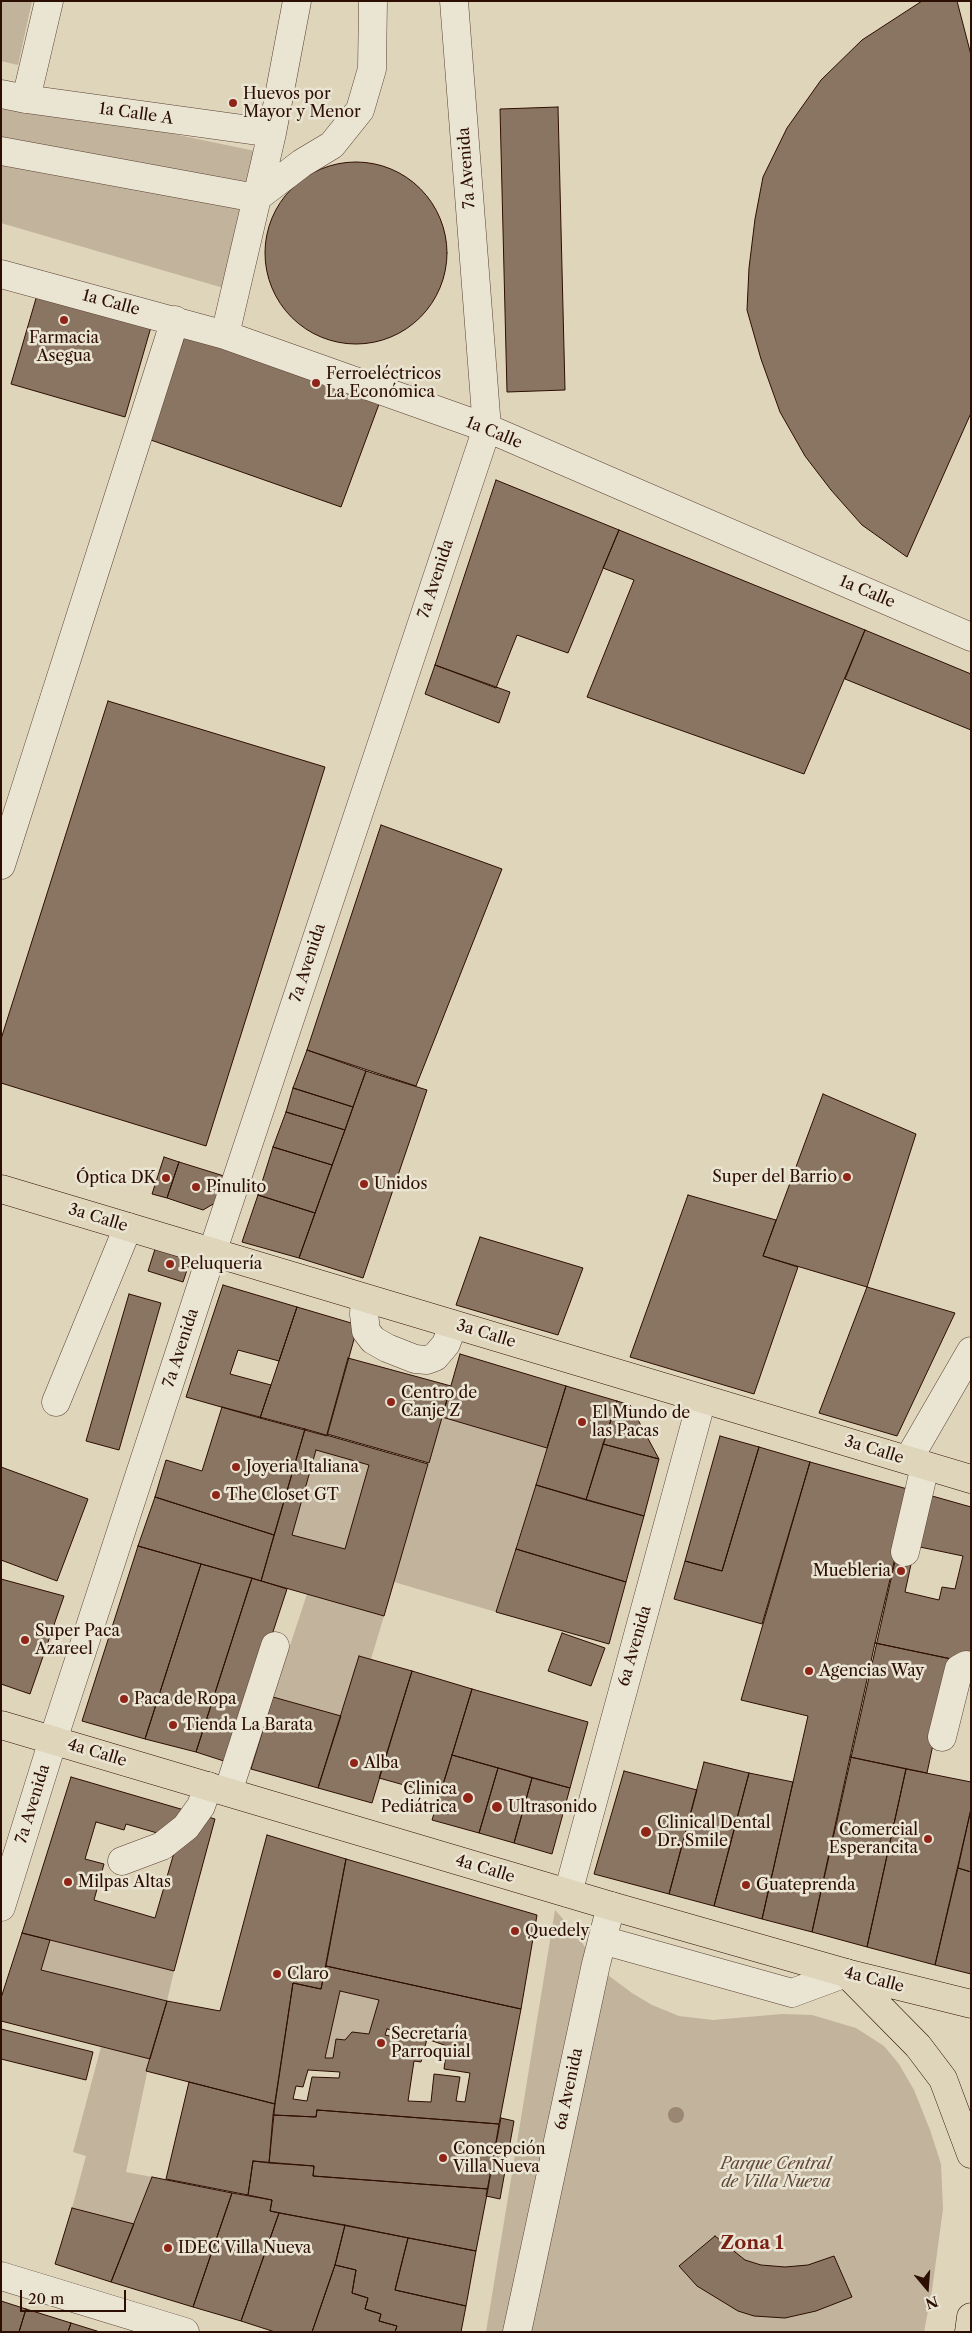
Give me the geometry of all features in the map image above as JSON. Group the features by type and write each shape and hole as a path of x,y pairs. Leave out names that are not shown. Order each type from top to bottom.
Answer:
{"main road":[{"name":"3a Calle","path":"1,1189 971,1479"},
{"name":"4a Calle","path":"1,1725 611,1906 846,1973 971,2004"},
{"path":"846,1973 918,2046 943,2079 971,2154"},
{"path":"968,2332 971,2317"}],"street":[{"path":"13,97 49,1"},
{"path":"225,335 272,133 297,1"},
{"path":"1,151 256,198 302,163 332,145 360,110 372,69 373,1"},
{"name":"7a Avenida","path":"1,1907 52,1740 212,1253 487,428 454,1"},
{"name":"1a Calle A","path":"13,97 272,133"},
{"name":"1a Calle","path":"1,274 176,320 225,335 487,428 971,637"},
{"path":"2,865 176,320"},
{"path":"56,1402 128,1227"},
{"path":"365,1299 366,1331 373,1340 387,1348 415,1359 427,1360 435,1357 446,1344 453,1325"},
{"path":"905,1552 917,1463 971,1351"},
{"name":"6a Avenida","path":"568,1893 702,1399"},
{"path":"122,1861 162,1846 186,1827 201,1806 218,1789 275,1646"},
{"path":"942,1737 959,1669 966,1665 971,1666"},
{"name":"6a Avenida","path":"517,2332 611,1906"},
{"path":"602,1940 792,1993 846,1973"},
{"path":"1,2276 185,2332"}],"green space":[{"path":"1,1 32,1 18,65 1,61"},
{"path":"1,98 255,151 227,289 1,223"},
{"path":"442,1417 547,1448 496,1612 394,1582"},
{"path":"316,1450 369,1465 345,1549 292,1535"},
{"path":"307,1594 384,1616 371,1659 359,1656 341,1716 273,1697"},
{"name":"Parque Central de Villa Nueva","path":"555,1910 579,1937 601,1970 652,2005 679,2016 713,2020 782,2014 812,2015 856,2028 884,2046 899,2064 914,2090 941,2164 943,2209 924,2332 486,2332"},
{"path":"50,1940 174,1971 167,2001 41,1970"},
{"path":"340,1991 379,2000 369,2034 352,2032 333,2058 325,2058"},
{"path":"101,2047 150,2059 126,2172 152,2177 134,2224 72,2208 86,2156 73,2152"}],"building":[{"path":"922,1 957,1 971,55 971,413 907,557 862,525 831,490 805,456 780,412 761,359 747,310 749,268 755,219 763,177 787,128 821,80 862,40"},
{"path":"558,107 565,390 507,392 500,109"},
{"path":"356,162 374,164 391,169 406,177 426,195 440,218 445,235 447,253 445,271 440,288 432,303 414,323 391,337 374,342 356,344 338,342 321,337 306,329 286,311 272,288 267,271 265,253 267,235 272,218 280,203 298,183 321,169 338,164"},
{"path":"37,295 151,327 125,417 11,384"},
{"path":"188,327 382,396 341,507 148,439"},
{"path":"496,480 619,530 568,653 517,635 496,688 435,665"},
{"path":"619,530 865,630 804,774 587,697 634,580 603,568"},
{"path":"865,630 971,674 971,730 845,679"},
{"path":"435,665 510,692 499,723 425,694"},
{"path":"108,701 325,767 206,1146 1,1083 1,1039"},
{"path":"381,825 502,869 416,1086 307,1050"},
{"path":"307,1050 366,1071 353,1107 293,1088"},
{"path":"366,1071 427,1090 363,1278 299,1258"},
{"path":"293,1088 353,1107 345,1130 286,1112"},
{"name":"Super del Barrio","path":"823,1094 916,1134 867,1287 763,1256"},
{"path":"286,1112 345,1130 332,1165 273,1147"},
{"path":"273,1147 332,1165 315,1213 258,1195"},
{"name":"Óptica DK","path":"164,1157 179,1162 167,1198 152,1194"},
{"name":"Pinulito","path":"179,1162 224,1176 215,1203 203,1210 167,1198"},
{"path":"258,1195 315,1213 299,1258 242,1242"},
{"path":"688,1195 776,1220 763,1256 798,1267 754,1394 630,1357"},
{"path":"480,1237 583,1268 558,1335 456,1305"},
{"name":"Peluquería","path":"156,1246 191,1258 183,1282 148,1271"},
{"path":"223,1285 297,1307 279,1361 238,1350 230,1374 271,1385 260,1418 186,1397"},
{"path":"867,1287 955,1313 897,1436 819,1413"},
{"path":"129,1294 161,1303 119,1450 86,1441"},
{"path":"297,1307 358,1325 327,1436 260,1418"},
{"path":"460,1354 566,1386 547,1448 442,1417"},
{"name":"Centro de Canje Z","path":"348,1358 451,1386 429,1463 327,1434"},
{"name":"El Mundo de las Pacas","path":"566,1386 617,1401 586,1500 536,1485"},
{"path":"617,1401 630,1405 659,1459 603,1444"},
{"path":"222,1407 305,1429 274,1535 155,1497 166,1460 202,1471"},
{"path":"305,1429 428,1464 384,1616 261,1581","holes":["316,1450 369,1465 345,1549 292,1535"]},
{"path":"720,1436 759,1447 722,1571 685,1561"},
{"path":"603,1444 659,1459 644,1516 586,1500"},
{"path":"759,1447 810,1462 762,1624 674,1599 685,1561 722,1571"},
{"name":"Agencias Way","path":"810,1462 911,1490 812,1932 762,1919 808,1716 741,1700"},
{"path":"1,1467 88,1499 57,1581 1,1560"},
{"path":"536,1485 644,1516 626,1582 516,1549"},
{"name":"Muebleria","path":"911,1490 971,1507 971,1663 875,1643","holes":["915,1546 963,1556 955,1589 942,1587 939,1600 905,1592"]},
{"path":"155,1497 274,1535 261,1581 138,1546"},
{"path":"138,1546 201,1564 145,1739 82,1721"},
{"path":"516,1549 626,1582 609,1644 496,1612"},
{"path":"201,1564 252,1578 196,1752 145,1739"},
{"path":"252,1578 287,1589 230,1763 196,1752"},
{"name":"Super Paca Azareel","path":"1,1579 64,1596 30,1694 1,1684"},
{"path":"562,1633 605,1648 591,1686 548,1671"},
{"name":"Comercial Esperancita","path":"875,1643 951,1659 927,1773 850,1757"},
{"path":"359,1656 412,1671 372,1803 318,1788"},
{"path":"412,1671 472,1689 440,1795 379,1778"},
{"path":"472,1689 588,1722 570,1788 452,1755"},
{"path":"273,1697 341,1716 318,1788 251,1769"},
{"path":"452,1755 498,1768 479,1833 432,1820"},
{"path":"850,1757 906,1769 867,1947 812,1932"},
{"path":"704,1762 749,1773 714,1906 669,1894"},
{"path":"498,1768 532,1778 514,1843 479,1833"},
{"name":"Comercial Esperancita","path":"906,1769 971,1782 971,1809 935,1965 867,1947"},
{"name":"Clinical Dental Dr. Smile","path":"624,1771 697,1790 669,1894 594,1874"},
{"path":"749,1773 793,1782 762,1919 714,1906"},
{"name":"Milpas Altas","path":"71,1777 215,1819 174,1971 22,1933","holes":["96,1822 124,1830 126,1824 178,1839 155,1918 94,1900 104,1864 85,1859"]},
{"path":"532,1778 570,1788 552,1854 514,1843"},
{"path":"971,1809 971,1872 958,1868"},
{"name":"Claro","path":"267,1835 346,1859 321,1989 293,1983 275,2104 146,2071 167,2001 220,2011"},
{"path":"346,1859 537,1915 521,2009 326,1966"},
{"path":"958,1868 971,1872 971,1974 935,1965"},
{"path":"22,1933 50,1940 41,1970 167,2001 150,2059 1,2021 1,1998"},
{"name":"Secretaría Parroquial","path":"326,1966 521,2009 499,2124 317,2110 316,2117 273,2115 293,1983 321,1989","holes":["340,1991 379,2000 369,2034 352,2032 345,2040 336,2039 333,2058 325,2058","387,2029 410,2034 409,2040 385,2035","427,2039 447,2046 444,2069 470,2073 465,2102 456,2101 460,2077 434,2074 431,2102 408,2101 414,2061 421,2062","308,2070 340,2072 339,2078 312,2077 307,2101 293,2099 296,2086 303,2087"]},
{"path":"1,2029 93,2052 86,2080 1,2059"},
{"path":"189,2082 275,2104 269,2163 253,2161 248,2195 166,2179"},
{"path":"317,2110 499,2124 488,2189 313,2176 314,2166 269,2163 273,2115 316,2117"},
{"path":"501,2118 514,2121 500,2199 486,2196"},
{"path":"253,2161 314,2166 313,2176 488,2189 476,2251 270,2211 272,2200 248,2195"},
{"path":"152,2177 232,2193 193,2307 111,2282"},
{"path":"232,2193 272,2200 270,2211 279,2213 241,2321 193,2307"},
{"path":"72,2208 134,2224 111,2282 55,2264"},
{"path":"279,2213 345,2225 335,2265 312,2332 275,2332 241,2321"},
{"path":"345,2225 408,2238 395,2290 466,2306 461,2332 395,2332 397,2326 379,2321 381,2314 365,2309 368,2298 352,2293 356,2270 335,2265"},
{"path":"715,2236 745,2260 761,2265 785,2267 808,2265 834,2256 852,2297 816,2311 785,2318 754,2316 738,2311 697,2286 679,2266"},
{"path":"408,2238 476,2251 466,2306 395,2290"},
{"path":"335,2265 356,2270 352,2293 368,2298 365,2309 381,2314 379,2321 397,2326 395,2332 312,2332"},
{"path":"1,2301 26,2309 19,2332 1,2332"},
{"path":"26,2309 71,2323 68,2332 19,2332"},
{"path":"71,2323 100,2332 68,2332"}],"place":[{"name":"Huevos por Mayor y Menor","path":"233,103"},
{"name":"Farmacia Asegua","path":"64,320"},
{"name":"Ferroeléctricos La Económica","path":"316,383"},
{"name":"Super del Barrio","path":"847,1177"},
{"name":"Óptica DK","path":"166,1178"},
{"name":"Unidos","path":"364,1184"},
{"name":"Pinulito","path":"196,1187"},
{"name":"Peluquería","path":"170,1264"},
{"name":"Centro de Canje Z","path":"391,1402"},
{"name":"El Mundo de las Pacas","path":"582,1422"},
{"name":"Joyeria Italiana","path":"236,1467"},
{"name":"The Closet GT","path":"216,1495"},
{"name":"Muebleria","path":"901,1571"},
{"name":"Super Paca Azareel","path":"25,1640"},
{"name":"Agencias Way","path":"809,1671"},
{"name":"Paca de Ropa","path":"124,1699"},
{"name":"Tienda La Barata","path":"173,1725"},
{"name":"Alba","path":"354,1763"},
{"name":"Clinica Pediátrica","path":"468,1798"},
{"name":"Ultrasonido","path":"497,1807"},
{"name":"Clinical Dental Dr. Smile","path":"646,1832"},
{"name":"Comercial Esperancita","path":"928,1839"},
{"name":"Milpas Altas","path":"68,1882"},
{"name":"Guateprenda","path":"746,1885"},
{"name":"Quedely","path":"515,1931"},
{"name":"Claro","path":"277,1974"},
{"name":"Secretaría Parroquial","path":"381,2043"},
{"name":"Concepción Villa Nueva","path":"443,2158"},
{"name":"IDEC Villa Nueva","path":"168,2248"}],"district":[{"name":"Zona 1","path":"752,2244"}]}
